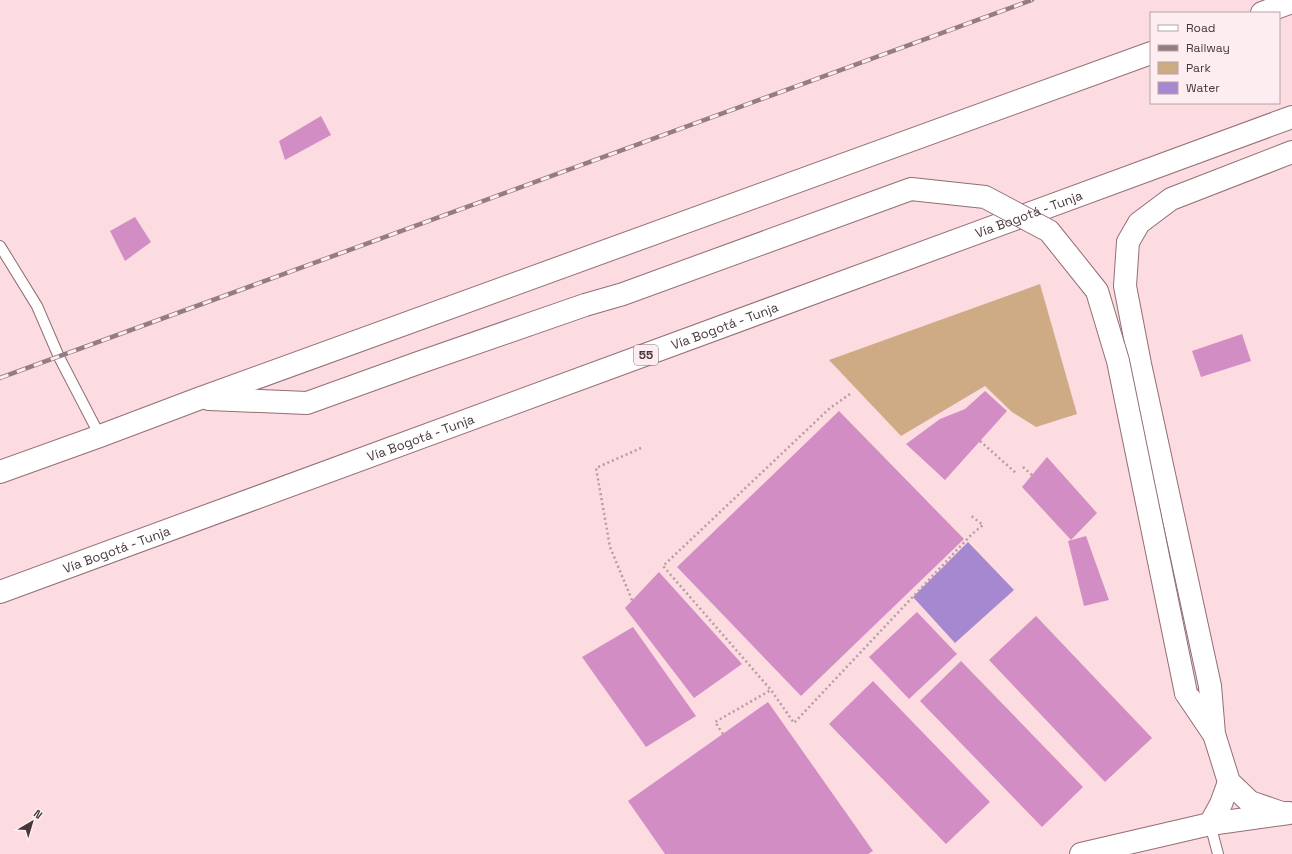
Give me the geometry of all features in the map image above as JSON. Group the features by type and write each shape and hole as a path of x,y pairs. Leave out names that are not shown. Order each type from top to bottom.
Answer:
{"main road":[{"path":"1265,12 1292,2"},
{"path":"0,472 1150,54"},
{"name":"Vía Bogotá - Tunja","path":"0,592 1292,118"},
{"path":"1287,813 1250,802 1229,782 1214,734 1210,686 1140,364 1125,286 1128,242 1139,223 1171,199 1292,152"},
{"path":"198,399 307,404 418,363 585,305 623,294 911,189 985,197 1049,231 1097,290 1118,361 1186,693 1214,734"},
{"path":"1210,824 1221,804 1229,782"},
{"path":"1081,854 1210,824 1287,813"}],"lane":[{"path":"0,246 37,306 59,357 100,436"},
{"path":"1210,824 1218,854"}],"path":[{"path":"850,394 830,408 663,566 771,690 794,723 972,534 983,526 970,515"},
{"path":"980,441 1016,473"},
{"path":"632,600 610,546 596,468 641,448"},
{"path":"1023,467 1032,475"},
{"path":"723,734 715,722 771,690"}],"green space":[{"path":"1040,284 1077,414 1036,427 1012,412 985,386 901,436 829,360"}],"water":[{"path":"968,542 1014,590 955,643 913,597"}],"building":[{"path":"321,116 331,135 285,160 279,141"},
{"path":"135,217 151,242 125,261 110,231"},
{"path":"1242,334 1251,361 1201,377 1192,351"},
{"path":"985,391 1007,411 945,480 906,444 940,419 965,409"},
{"path":"839,411 964,539 801,696 677,567"},
{"path":"1047,457 1097,513 1071,540 1022,487"},
{"path":"1086,536 1109,600 1084,606 1068,541"},
{"path":"659,572 742,664 694,698 625,608"},
{"path":"917,612 957,654 909,699 869,657"},
{"path":"1036,616 1152,738 1105,782 989,660"},
{"path":"633,627 696,716 646,747 582,657"},
{"path":"961,661 1083,787 1042,827 920,701"},
{"path":"873,681 990,802 946,844 829,724"},
{"path":"768,702 873,851 868,854 665,854 628,801"}],"railway":[{"path":"0,378 1032,0"}]}
